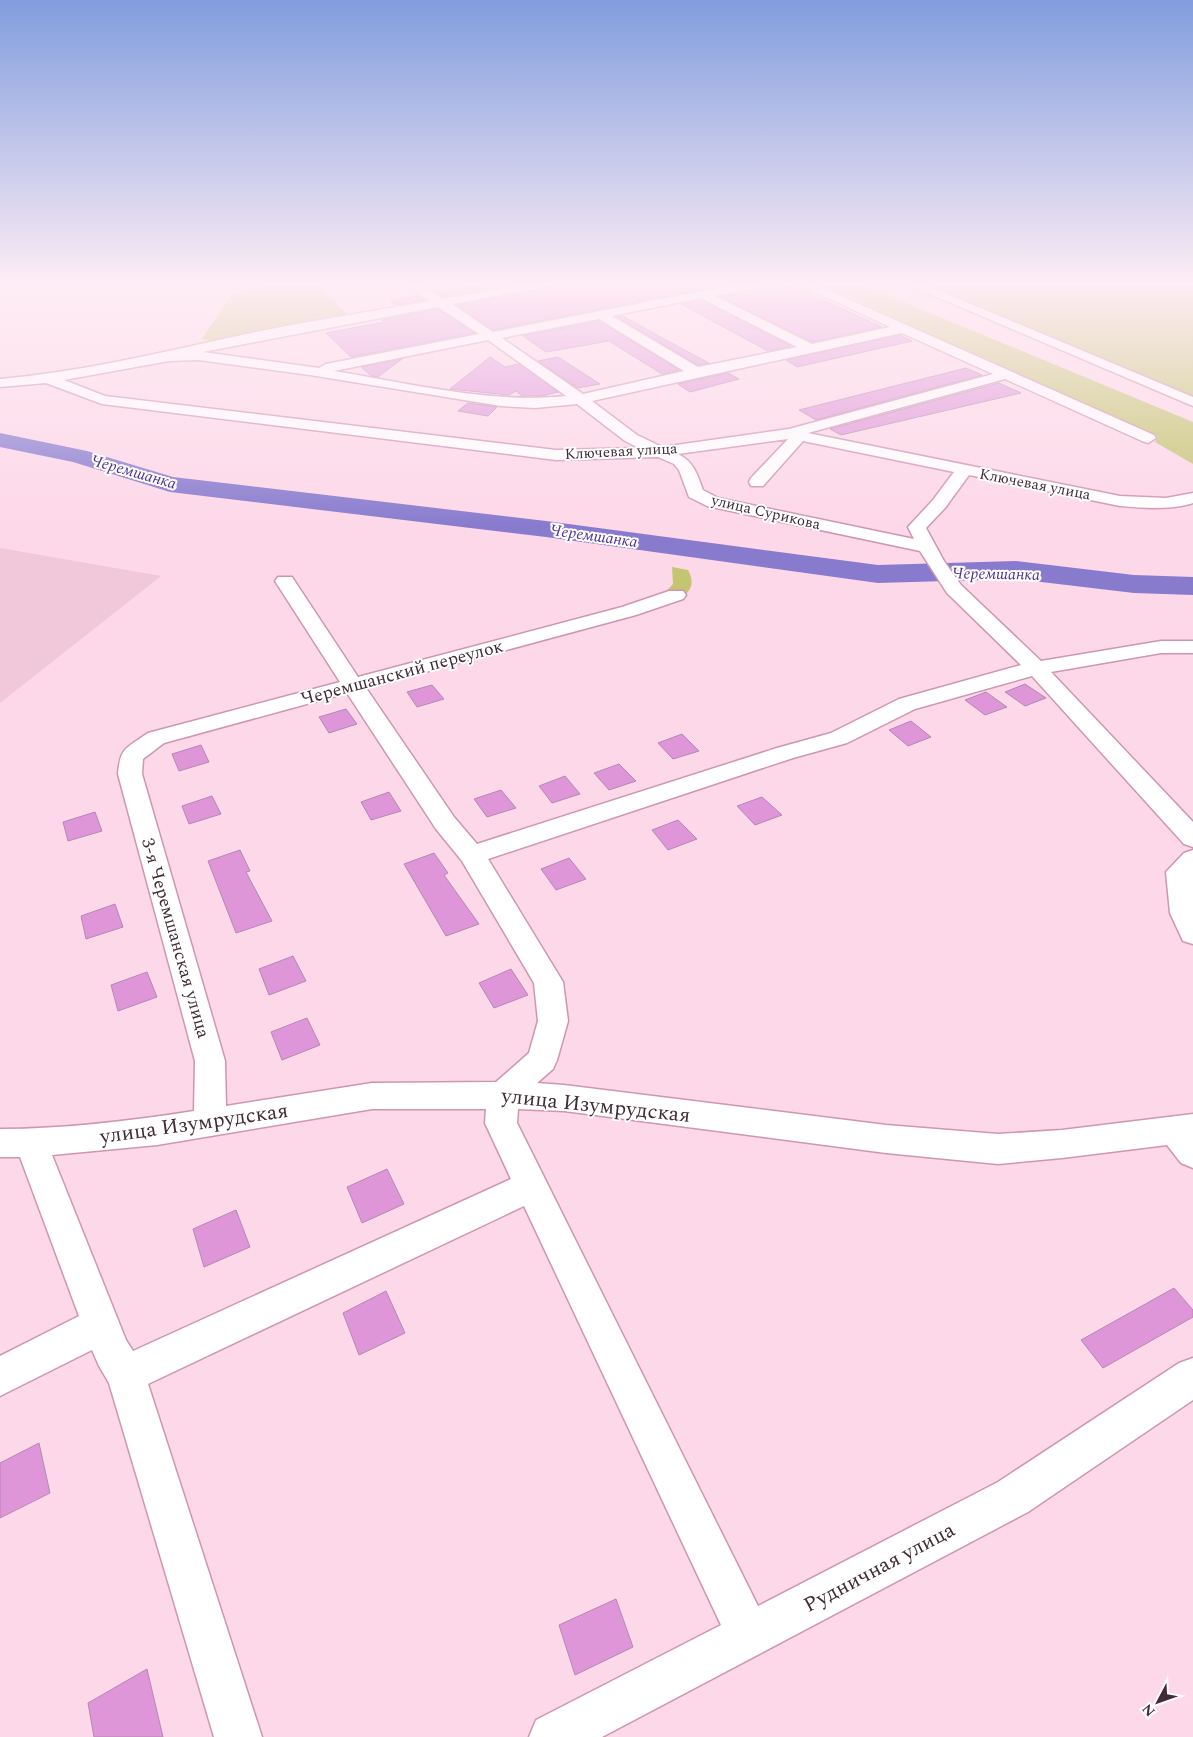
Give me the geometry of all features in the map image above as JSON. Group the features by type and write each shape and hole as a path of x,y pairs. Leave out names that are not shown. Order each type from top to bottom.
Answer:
{"street":[{"path":"0,383 48,378 128,364"},
{"path":"259,364 501,402 535,404 580,399 734,364"},
{"path":"310,371 345,364"},
{"name":"улица Сурикова","path":"530,364 631,438 680,461 687,468 695,493 713,502 927,547"},
{"path":"683,364 696,372"},
{"path":"986,364 1148,438"},
{"path":"1103,364 1193,402"},
{"path":"757,482 794,435 1008,374"},
{"name":"Ключевая улица","path":"48,378 102,400 370,434 556,455 658,452 794,435 1120,501 1154,504 1180,503 1193,498"},
{"path":"964,470 939,504 917,527 942,572 954,589 1036,668 1193,838"},
{"path":"285,581 445,822 472,856 548,982 553,1021 542,1060 503,1095 501,1123 749,1635"},
{"name":"Черемшанский переулок","path":"132,756 156,738 629,612 676,595"},
{"path":"472,856 785,753 839,738 906,704 1036,668 1161,647 1193,648"},
{"name":"3-я Черемшанская улица","path":"132,756 130,774 210,1060 210,1122"},
{"path":"1193,859 1179,872 1183,910 1188,928 1193,934"},
{"name":"улица Изумрудская","path":"15,1143 158,1131 372,1096 503,1095 564,1098 886,1138 998,1149 1187,1137"},
{"path":"15,1143 102,1324 112,1353 126,1374 238,1737"},
{"path":"126,1374 531,1186"},
{"path":"0,1377 102,1324"},
{"name":"Рудничная улица","path":"553,1737 1013,1497 1193,1377"}],"shaded area":[{"path":"991,364 1053,364 1193,422 1193,464 1155,442 1158,437"},
{"path":"1102,364 1193,364 1193,396"},
{"path":"0,548 161,576 0,703"},
{"path":"672,567 688,570 691,586 683,597 654,609 660,598 673,584"}],"building":[{"path":"376,364 395,364 378,377 370,375 361,367"},
{"path":"481,364 501,364 505,367 519,364 558,392 542,396 522,396 516,391 509,395 450,389"},
{"path":"543,364 569,364 600,384 578,388"},
{"path":"646,364 669,364 679,370 662,374"},
{"path":"792,364 810,364 797,367"},
{"path":"966,368 982,375 816,420 799,410"},
{"path":"728,373 739,379 690,392 678,384"},
{"path":"999,383 1021,393 841,435 830,429"},
{"path":"468,403 497,407 488,416 458,411"},
{"path":"1025,684 1046,698 1025,706 1005,692"},
{"path":"432,685 444,699 417,707 407,692"},
{"path":"986,692 1007,707 985,715 965,700"},
{"path":"346,709 357,724 329,733 319,717"},
{"path":"911,721 931,737 908,746 889,730"},
{"path":"682,734 699,751 673,759 658,743"},
{"path":"201,745 209,762 179,771 172,754"},
{"path":"619,764 636,781 609,790 594,773"},
{"path":"565,776 580,794 552,803 539,786"},
{"path":"501,790 516,808 487,817 474,799"},
{"path":"389,792 401,811 371,820 361,802"},
{"path":"212,796 221,814 189,824 182,806"},
{"path":"762,797 782,815 755,825 737,806"},
{"path":"95,812 102,831 68,841 63,822"},
{"path":"678,820 697,839 668,850 652,830"},
{"path":"240,850 250,871 246,872 272,921 236,933 208,861"},
{"path":"434,853 448,873 444,875 479,924 446,936 404,864"},
{"path":"569,858 586,879 556,890 541,869"},
{"path":"115,904 123,927 86,939 81,916"},
{"path":"293,956 306,981 269,995 259,969"},
{"path":"511,969 528,995 494,1008 479,983"},
{"path":"147,972 157,997 118,1011 111,985"},
{"path":"307,1018 320,1045 282,1060 271,1032"},
{"path":"387,1169 404,1204 362,1223 347,1187"},
{"path":"236,1210 250,1247 204,1267 193,1229"},
{"path":"1174,1288 1193,1310 1193,1317 1103,1368 1081,1340"},
{"path":"386,1291 405,1333 359,1355 343,1313"},
{"path":"39,1443 50,1493 0,1518 0,1463"},
{"path":"616,1599 633,1647 575,1675 559,1625"},
{"path":"147,1669 163,1737 94,1737 88,1703"}],"waterway":[{"name":"Черемшанка","path":"0,440 78,456 170,484 546,529 878,574 1016,570 1134,584 1193,586"}]}
